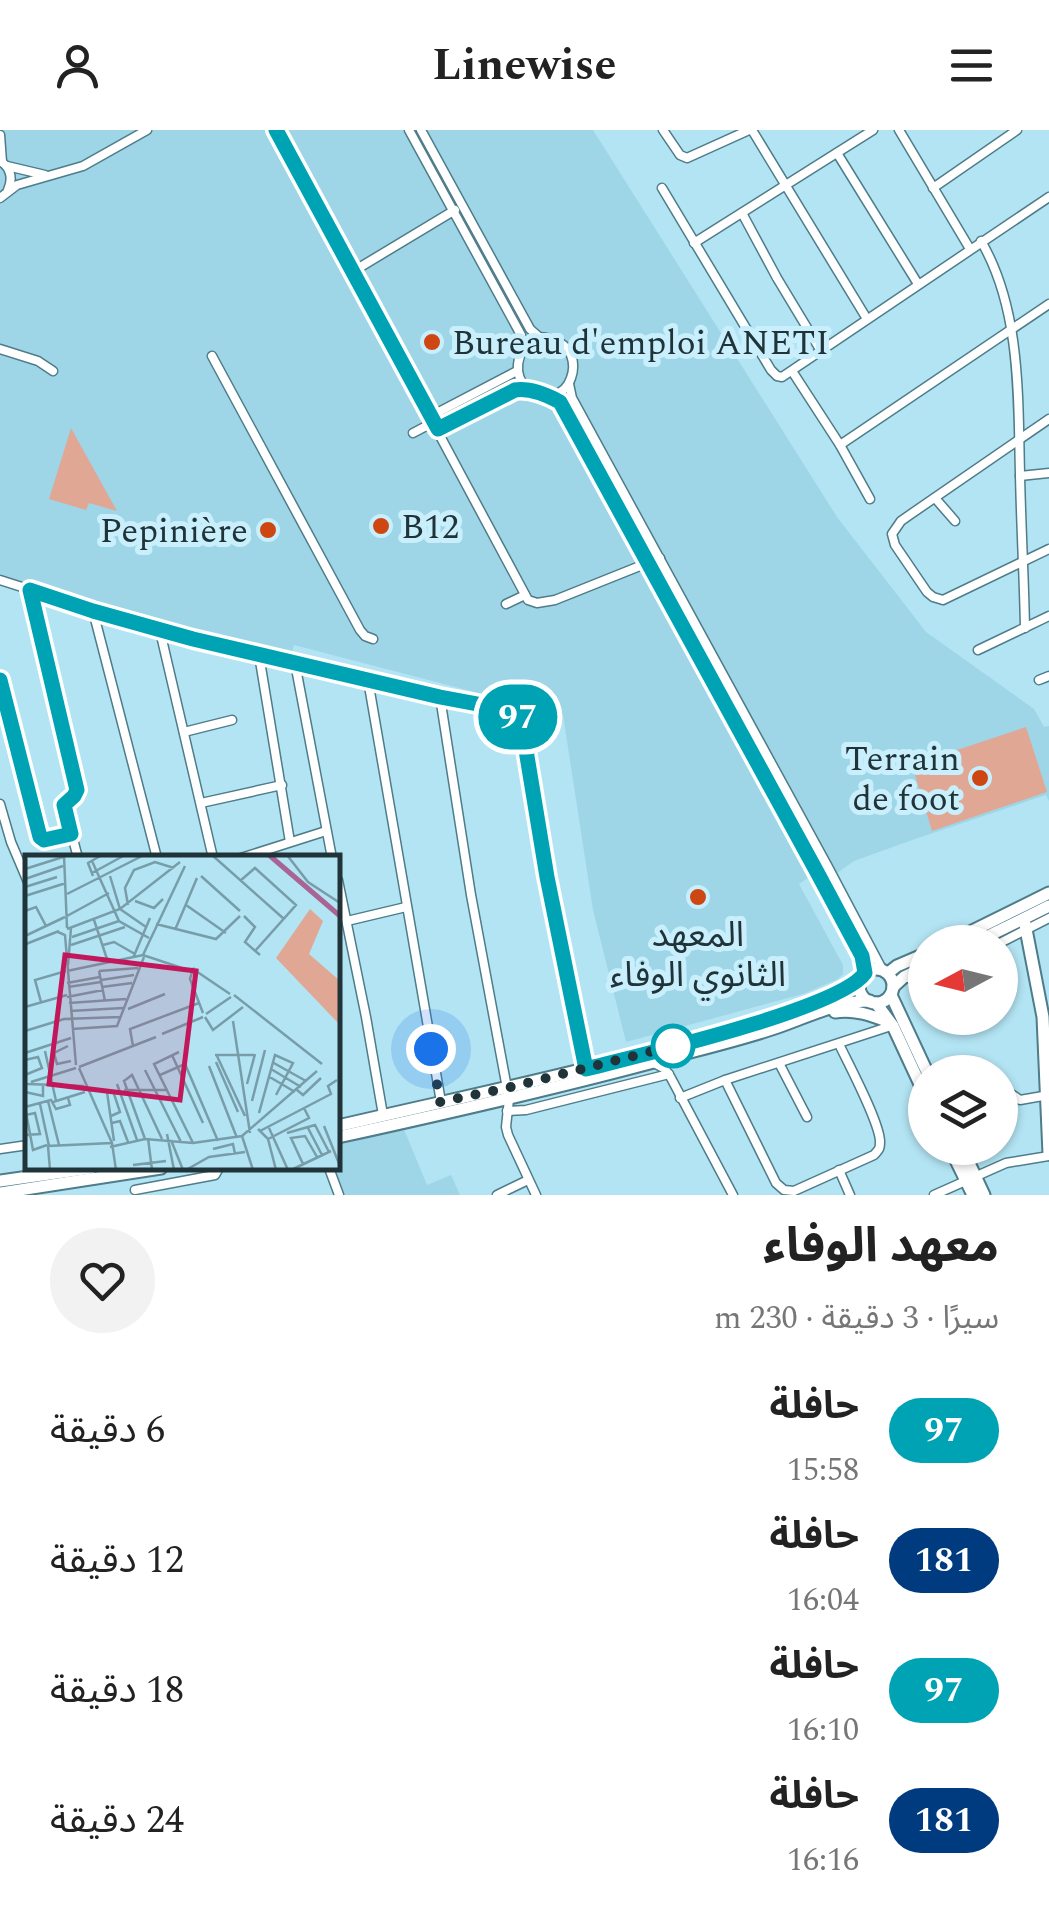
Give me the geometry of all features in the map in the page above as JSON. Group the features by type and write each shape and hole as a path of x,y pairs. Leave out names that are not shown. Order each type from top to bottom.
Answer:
{"street":[{"path":"8,190 82,166 147,130"},
{"path":"276,130 531,602 554,600 660,558"},
{"path":"409,130 521,335 523,348"},
{"path":"421,130 530,330 539,337 558,341 570,351 573,373 569,384 560,393 549,396 526,389 516,371 518,355 528,340 539,337"},
{"path":"663,130 680,155 687,158 750,130 867,319"},
{"path":"694,242 837,153 857,133 874,130"},
{"path":"899,130 970,249"},
{"path":"933,188 1017,130"},
{"path":"0,134 3,163 12,182 0,198"},
{"path":"837,153 918,284"},
{"path":"3,163 50,175"},
{"path":"662,188 777,376 792,371 1049,197"},
{"path":"352,272 464,205"},
{"path":"742,213 821,351"},
{"path":"981,241 1001,283 1012,329 1026,628"},
{"path":"840,445 1049,304"},
{"path":"0,349 38,360 52,371"},
{"path":"212,356 360,630 373,639"},
{"path":"413,433 516,371"},
{"path":"792,371 870,499"},
{"path":"569,384 572,398 885,971 892,991 895,1023 908,1055"},
{"path":"434,422 526,389"},
{"path":"549,396 560,402 862,956 862,995 895,1023 916,1055"},
{"path":"1049,420 901,521 892,534 895,545 933,597 942,600 1049,549"},
{"path":"1020,476 1049,474"},
{"path":"935,498 955,521"},
{"path":"0,580 160,631 509,710 518,718 586,1069"},
{"path":"30,590 77,790 64,805 77,855"},
{"path":"506,604 525,594"},
{"path":"93,611 157,855"},
{"path":"978,650 1049,616"},
{"path":"160,631 212,855"},
{"path":"259,656 290,842"},
{"path":"295,663 331,855"},
{"path":"1039,680 1049,676"},
{"path":"0,680 40,837 71,834"},
{"path":"368,680 440,1102"},
{"path":"440,697 508,1099 506,1127 536,1195"},
{"path":"184,732 232,720"},
{"path":"201,803 282,785"},
{"path":"0,804 25,875"},
{"path":"250,855 326,831"},
{"path":"0,847 11,842"},
{"path":"340,888 383,1116"},
{"path":"985,925 1049,894"},
{"path":"1018,930 1049,906"},
{"path":"348,922 406,907"},
{"path":"1018,926 1049,918"},
{"path":"1029,922 1049,1006"},
{"path":"934,1195 1014,1161 1049,1155 1043,1017 1029,922"},
{"path":"340,1126 440,1102 508,1099 586,1069 766,1020 822,1000 876,968 885,971 908,962"},
{"path":"340,1137 653,1063 854,1001 882,1002 908,975"},
{"path":"904,977 908,978"},
{"path":"816,1014 845,1010 895,1023"},
{"path":"680,1098 895,1023"},
{"path":"725,1080 776,1183 784,1190 804,1187 879,1150 876,1127 840,1044"},
{"path":"653,1063 665,1069 733,1195"},
{"path":"780,1063 807,1117"},
{"path":"508,1099 526,1110 668,1074"},
{"path":"1018,1099 1048,1096"},
{"path":"0,1149 25,1145"},
{"path":"961,1165 984,1195"},
{"path":"967,1165 973,1195"},
{"path":"0,1181 77,1170"},
{"path":"7,1193 149,1170"},
{"path":"130,1173 136,1193 215,1175 217,1170"},
{"path":"330,1170 338,1195"},
{"path":"839,1170 850,1195"},
{"path":"497,1195 528,1180"}],"shaded area":[{"path":"0,130 593,130 837,517 926,632 1034,709 1044,727 1049,726 1049,801 1046,795 915,839 854,861 836,874 830,865 817,872 799,884 843,965 843,974 838,979 803,994 626,1042 593,910 563,715 294,645 291,657 147,621 0,574"},
{"path":"71,428 117,511 89,503 86,510 49,499"},
{"name":"Terrain de foot","path":"1026,727 1047,792 932,831 912,765"},
{"path":"403,1127 427,1185 451,1175 460,1195 344,1195 334,1170 340,1170 340,1141"}],"bus line":[{"name":"97","path":"0,680 40,837 44,840 71,834 64,803 77,790 30,590 160,631 514,713 522,726 547,877 586,1069 766,1020 822,1000 860,980 865,973 862,956 560,402 526,389 515,390 438,429 276,130"}],"place":[{"name":"Bureau d'emploi ANETI","path":"432,342"},
{"name":"B12","path":"381,526"},
{"name":"Pepinière","path":"268,530"},
{"name":"Terrain de foot","path":"980,778"},
{"name":"المعهد الثانوي الوفاء","path":"698,897"}],"route":[{"path":"431,1049 440,1102 673,1046"}]}
